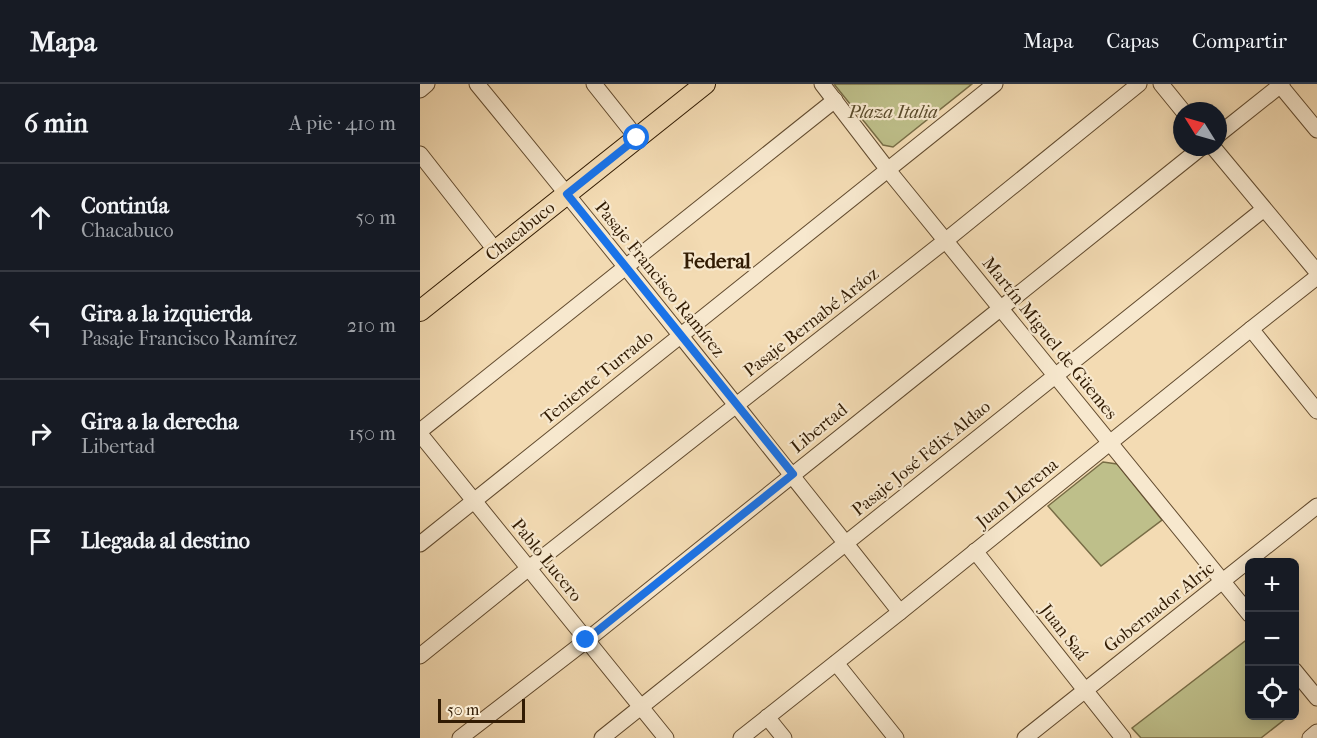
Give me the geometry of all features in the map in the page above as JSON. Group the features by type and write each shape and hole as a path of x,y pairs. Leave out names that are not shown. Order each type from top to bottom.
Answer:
{"main road":[{"name":"Chacabuco","path":"423,303 496,250 704,84"}],"street":[{"path":"420,90 427,84"},
{"name":"Pasaje Francisco Ramírez","path":"477,84 793,474 900,612"},
{"path":"594,84 637,138"},
{"name":"Martín Miguel de Güemes","path":"822,84 945,241 1248,612"},
{"name":"Teniente Turrado","path":"420,544 996,84"},
{"name":"Pasaje Bernabé Aráoz","path":"420,656 945,241 1139,84"},
{"path":"1161,84 1176,102"},
{"path":"1227,128 1280,85 1317,130"},
{"path":"420,433 835,100"},
{"path":"420,154 496,250"},
{"name":"Libertad","path":"460,738 586,640 1191,156"},
{"path":"1220,156 1317,272"},
{"name":"Pasaje José Félix Aldao","path":"603,738 1264,209"},
{"name":"Juan Llerena","path":"741,738 1317,278"},
{"path":"1251,329 1317,411"},
{"name":"Pablo Lucero","path":"420,433 666,738"},
{"name":"Gobernador Alric","path":"1026,738 1317,506"},
{"name":"Juan Saá","path":"975,551 1123,738"},
{"path":"836,663 896,738"},
{"path":"1299,676 1317,698"},
{"path":"767,717 783,738"},
{"path":"1310,738 1317,732"}],"green space":[{"name":"Plaza Italia","path":"834,84 972,84 893,147 883,145"},
{"path":"1103,462 1117,464 1162,520 1101,566 1048,506"},
{"path":"1245,641 1245,720 1284,720 1261,738 1141,738 1132,728"}],"district":[{"name":"Federal","path":"717,261"}],"route":[{"path":"586,640 793,474 567,194 637,138"}]}
